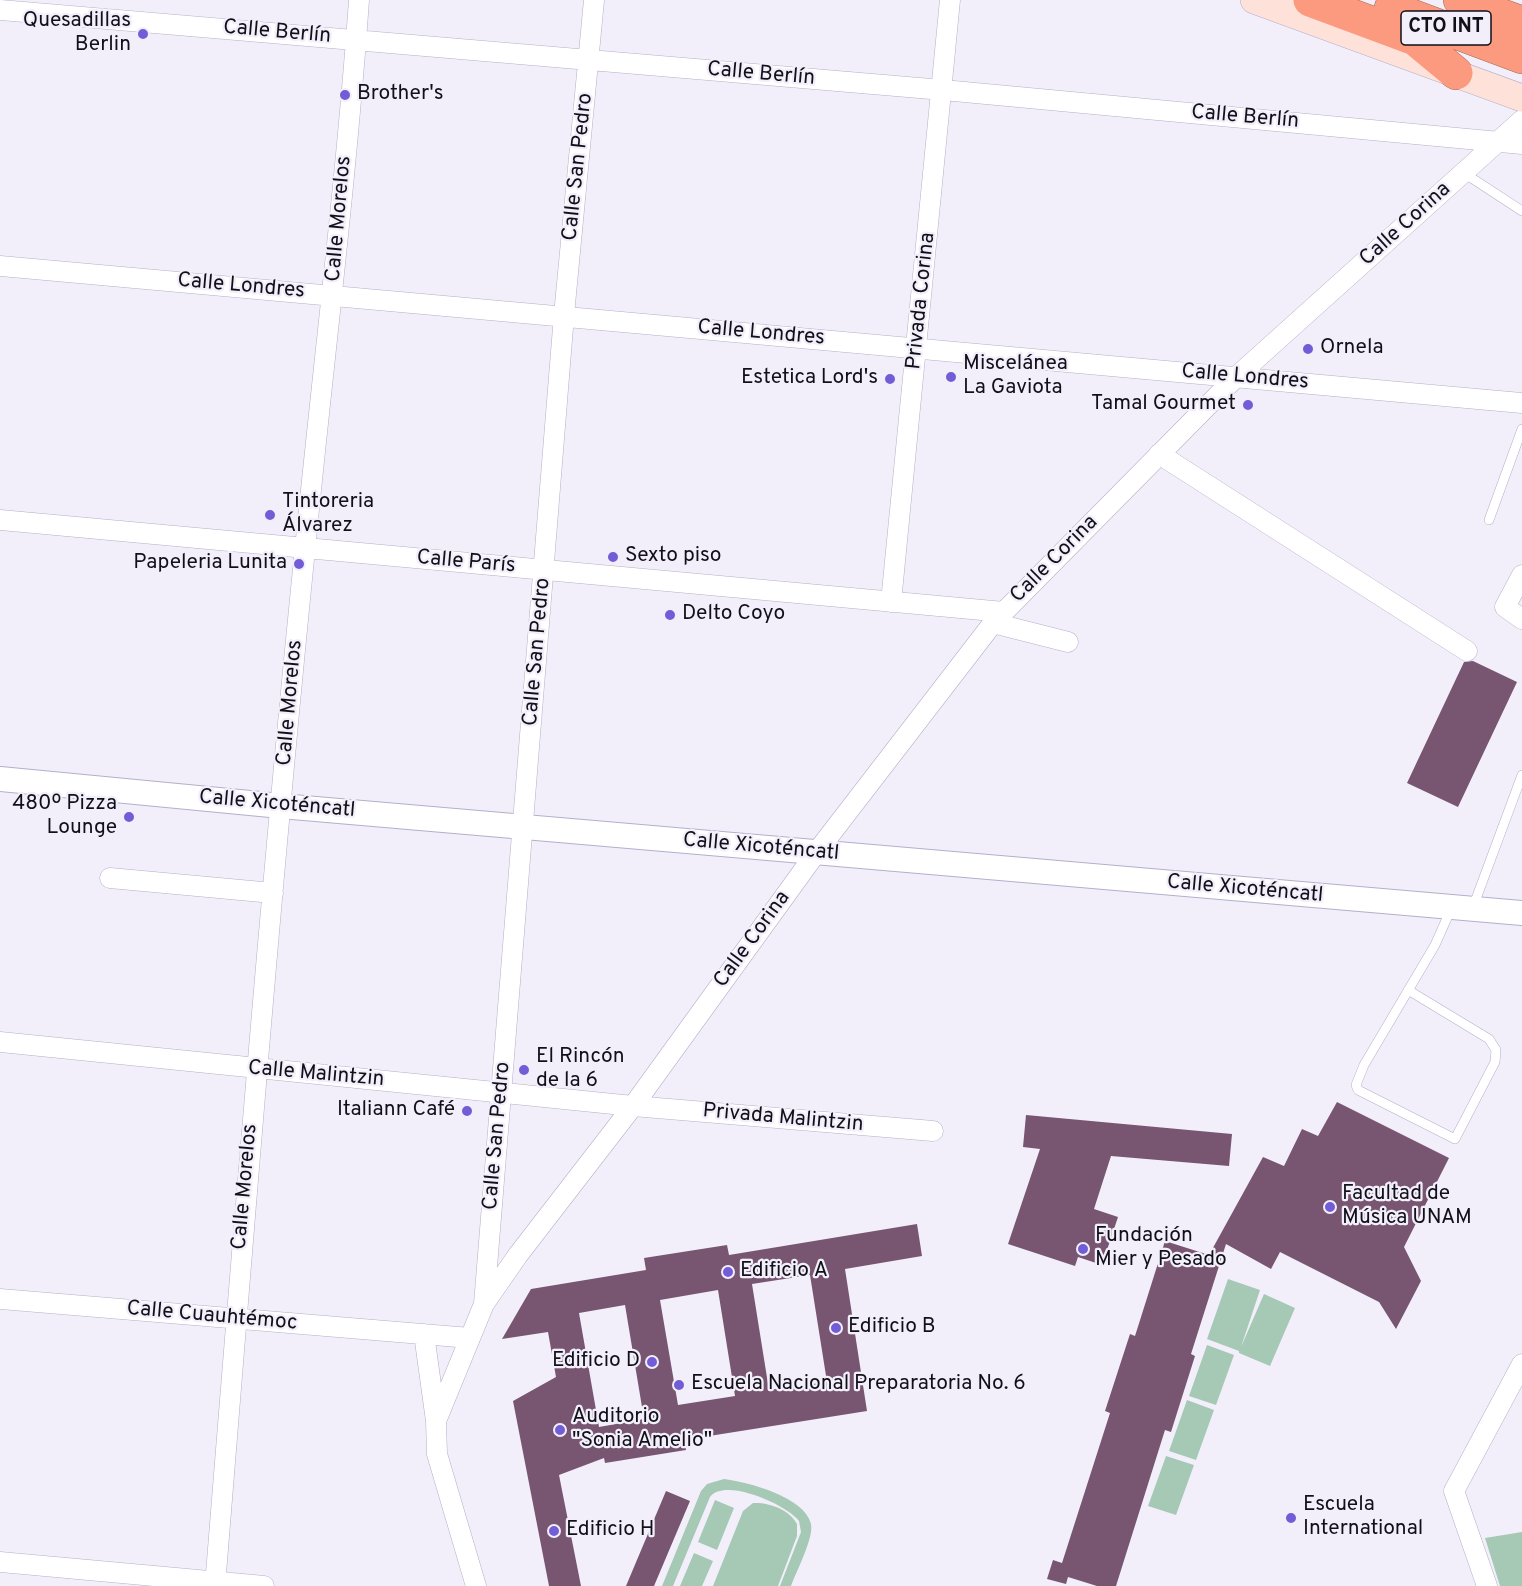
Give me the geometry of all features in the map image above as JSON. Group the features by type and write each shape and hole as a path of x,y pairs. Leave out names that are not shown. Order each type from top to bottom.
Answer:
{"highway":[{"path":"1310,0 1415,39 1456,73"},
{"name":"CTO INT","path":"1370,0 1522,57"},
{"name":"CTO INT","path":"1460,0 1522,23"}],"main road":[{"name":"CTO INT","path":"1254,0 1522,98"}],"street":[{"name":"Calle Morelos","path":"215,1584 234,1320 256,1070 305,549 333,295 359,0"},
{"name":"Calle San Pedro","path":"484,1304 564,315 594,0"},
{"name":"Privada Corina","path":"891,602 918,348 950,0"},
{"name":"Calle Berlín","path":"0,10 943,90 1522,144"},
{"name":"Calle Corina","path":"470,1338 484,1304 518,1255 633,1106 816,853 998,618 1236,378 1522,120"},
{"name":"Calle Londres","path":"0,266 1522,403"},
{"path":"1159,454 1467,651"},
{"name":"Calle París","path":"0,520 891,602 998,618 1068,642"},
{"path":"1522,575 1505,607 1522,619"},
{"name":"Calle Xicoténcatl","path":"0,779 281,806 1522,913"},
{"path":"110,878 273,893"},
{"name":"Calle Malintzin","path":"0,1042 256,1070 633,1106"},
{"name":"Privada Malintzin","path":"633,1106 933,1131"},
{"name":"Calle Cuauhtémoc","path":"0,1299 470,1338"},
{"path":"424,1334 436,1421 437,1454 476,1586"},
{"path":"436,1421 470,1338"},
{"path":"1487,1586 1454,1491 1522,1364"},
{"path":"0,1562 215,1584 264,1586"}],"lane":[{"path":"1464,173 1522,211"},
{"path":"1489,520 1522,429"},
{"path":"1408,990 1489,1040 1496,1050 1495,1062 1455,1139 1358,1090 1356,1085 1364,1065 1408,990 1440,936 1462,908 1522,775"}],"green space":[{"path":"1228,1279 1260,1290 1241,1347 1264,1294 1295,1308 1270,1366 1207,1339"},
{"path":"1207,1345 1234,1355 1216,1405 1189,1396"},
{"path":"1187,1400 1214,1410 1196,1460 1169,1451"},
{"path":"1166,1456 1194,1465 1176,1515 1148,1506"},
{"path":"724,1479 774,1492 807,1514 811,1524 810,1538 791,1586 780,1586 801,1532 799,1521 770,1501 729,1490 718,1492 710,1497 673,1586 662,1586 701,1491 707,1484"},
{"path":"715,1500 734,1508 717,1550 698,1542"},
{"path":"753,1503 778,1508 794,1519 797,1524 797,1536 778,1586 713,1586 743,1511"},
{"path":"1522,1532 1522,1586 1500,1586 1485,1538"},
{"path":"694,1553 713,1561 702,1586 680,1586"}],"building":[{"path":"1473,661 1517,682 1458,807 1407,783 1464,662"},
{"path":"1337,1102 1449,1158 1404,1247 1421,1281 1396,1329 1379,1302 1280,1252 1271,1269 1226,1244 1191,1354 1195,1356 1171,1432 1165,1430 1116,1586 1097,1586 1068,1577 1066,1584 1047,1579 1053,1560 1062,1563 1110,1413 1105,1411 1130,1334 1135,1336 1165,1241 1209,1255 1263,1157 1284,1166 1302,1129 1318,1136"},
{"path":"1026,1115 1232,1134 1229,1166 1111,1156 1094,1209 1118,1217 1102,1265 1078,1257 1075,1266 1008,1244 1040,1149 1023,1147"},
{"path":"917,1224 922,1256 845,1269 867,1411 684,1440 686,1450 605,1463 604,1458 559,1475 581,1586 549,1586 513,1401 556,1377 548,1332 502,1339 531,1289 646,1270 644,1258 727,1245 729,1255","holes":["810,1275 827,1382 769,1390 752,1284","718,1290 735,1396 678,1405 660,1300","625,1305 644,1419 599,1427 579,1313"]},
{"path":"666,1491 690,1501 654,1586 626,1586"}],"place":[{"name":"Quesadillas Berlin","path":"143,34"},
{"name":"Brother's","path":"345,95"},
{"name":"Ornela","path":"1308,349"},
{"name":"Miscelánea La Gaviota","path":"951,377"},
{"name":"Estetica Lord's","path":"890,379"},
{"name":"Tamal Gourmet","path":"1248,405"},
{"name":"Tintoreria Álvarez","path":"270,515"},
{"name":"Sexto piso","path":"613,557"},
{"name":"Papeleria Lunita","path":"299,564"},
{"name":"Delto Coyo","path":"670,615"},
{"name":"480º Pizza Lounge","path":"129,817"},
{"name":"El Rincón de la 6","path":"524,1070"},
{"name":"Italiann Café","path":"467,1111"},
{"name":"Facultad de Música UNAM","path":"1330,1207"},
{"name":"Fundación Mier y Pesado","path":"1083,1249"},
{"name":"Edificio A","path":"728,1272"},
{"name":"Edificio B","path":"836,1328"},
{"name":"Edificio D","path":"652,1362"},
{"name":"Escuela Nacional Preparatoria No. 6","path":"679,1385"},
{"name":"Auditorio \"Sonia Amelio\"","path":"560,1430"},
{"name":"Escuela International","path":"1291,1518"},
{"name":"Edificio H","path":"554,1531"}]}
